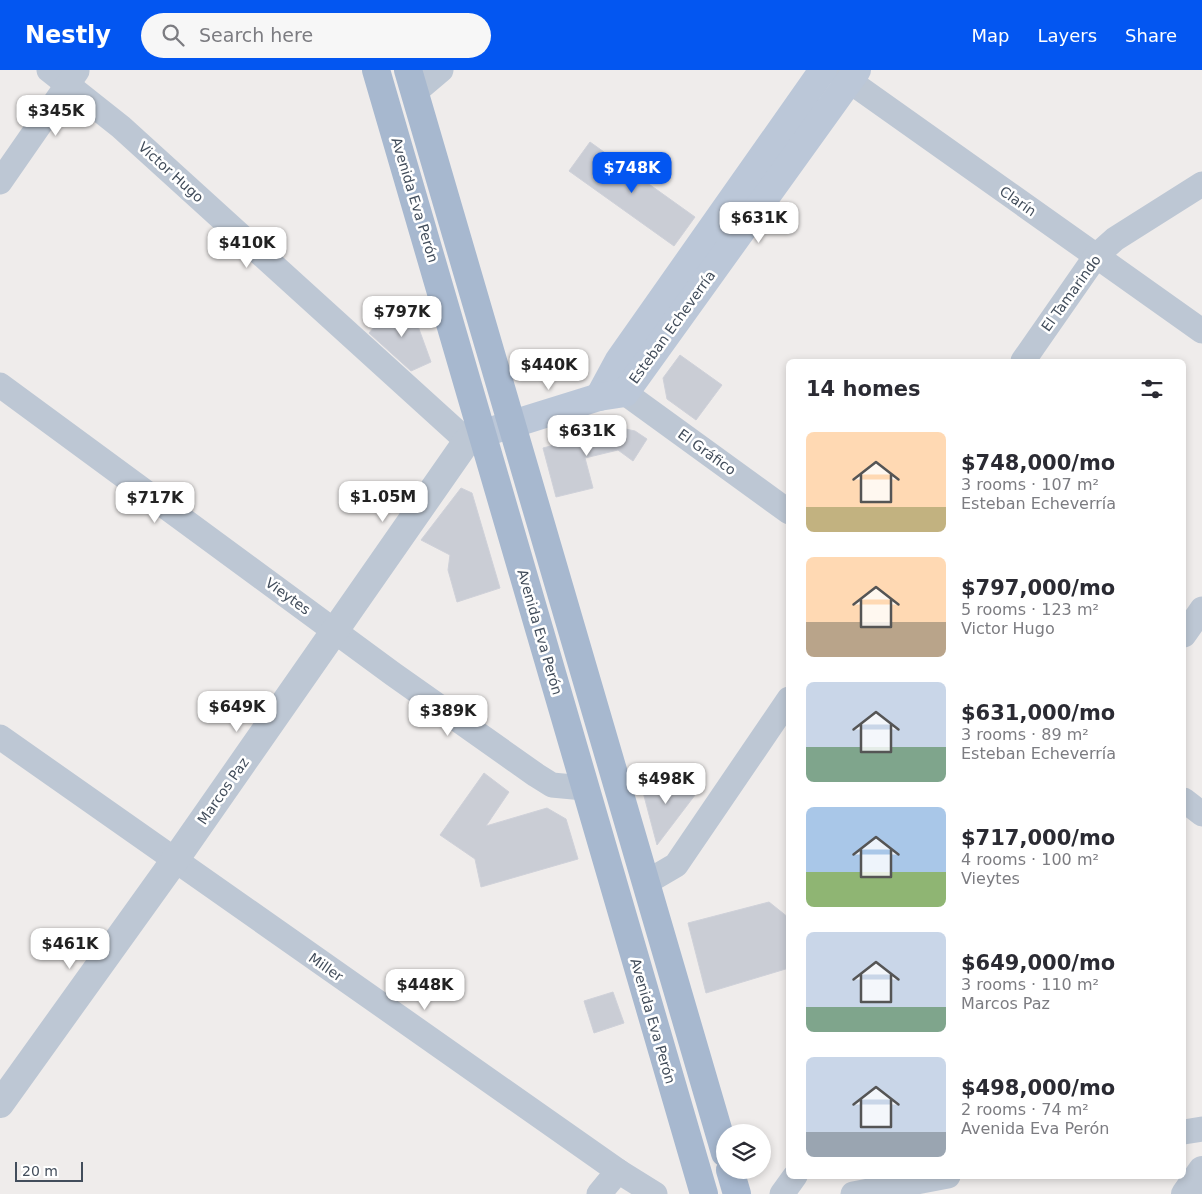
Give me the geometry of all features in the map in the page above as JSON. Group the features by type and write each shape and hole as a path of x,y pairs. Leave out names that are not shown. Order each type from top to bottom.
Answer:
{"main road":[{"name":"Avenida Eva Perón","path":"376,70 475,437 584,788 704,1194"},
{"name":"Esteban Echeverría","path":"612,395 619,360 823,70"},
{"name":"Esteban Echeverría","path":"612,395 847,74"},
{"name":"Avenida Eva Perón","path":"412,81 717,1124"},
{"path":"475,437 612,395"},
{"path":"733,1179 737,1194"}],"street":[{"name":"Victor Hugo","path":"49,70 74,77 121,127 475,437"},
{"path":"412,81 441,70"},
{"name":"Clarín","path":"847,74 1202,331"},
{"path":"0,182 74,77"},
{"name":"El Tamarindo","path":"1023,359 1096,256 1115,239 1202,184"},
{"name":"Vieytes","path":"0,386 536,775 552,785 584,788"},
{"name":"El Gráfico","path":"612,395 786,510"},
{"name":"Marcos Paz","path":"0,1104 175,860 335,630 475,437"},
{"path":"1186,632 1202,609"},
{"path":"647,882 676,865 786,703"},
{"name":"Miller","path":"0,737 655,1194"},
{"path":"1186,802 1202,814"},
{"path":"1186,1132 1202,1128"},
{"path":"598,1194 618,1170"},
{"path":"1185,1194 1202,1170"},
{"path":"782,1194 793,1179"},
{"path":"853,1194 932,1179"}],"building":[{"path":"590,142 695,217 674,246 569,171"},
{"path":"411,307 431,362 411,371 369,333 385,314"},
{"path":"680,355 722,385 696,420 667,399 663,378"},
{"path":"612,426 635,431 647,439 633,461 618,450 585,458 593,488 556,497 543,448 584,437 583,433"},
{"path":"461,488 472,493 500,588 457,602 448,570 450,555 421,540"},
{"path":"484,773 509,792 486,826 547,808 566,819 578,859 481,887 475,859 440,835"},
{"path":"672,777 695,795 657,845 643,792 660,788 658,781"},
{"path":"769,902 786,916 786,969 706,993 688,923"},
{"path":"613,992 624,1023 594,1033 584,1001"}]}
